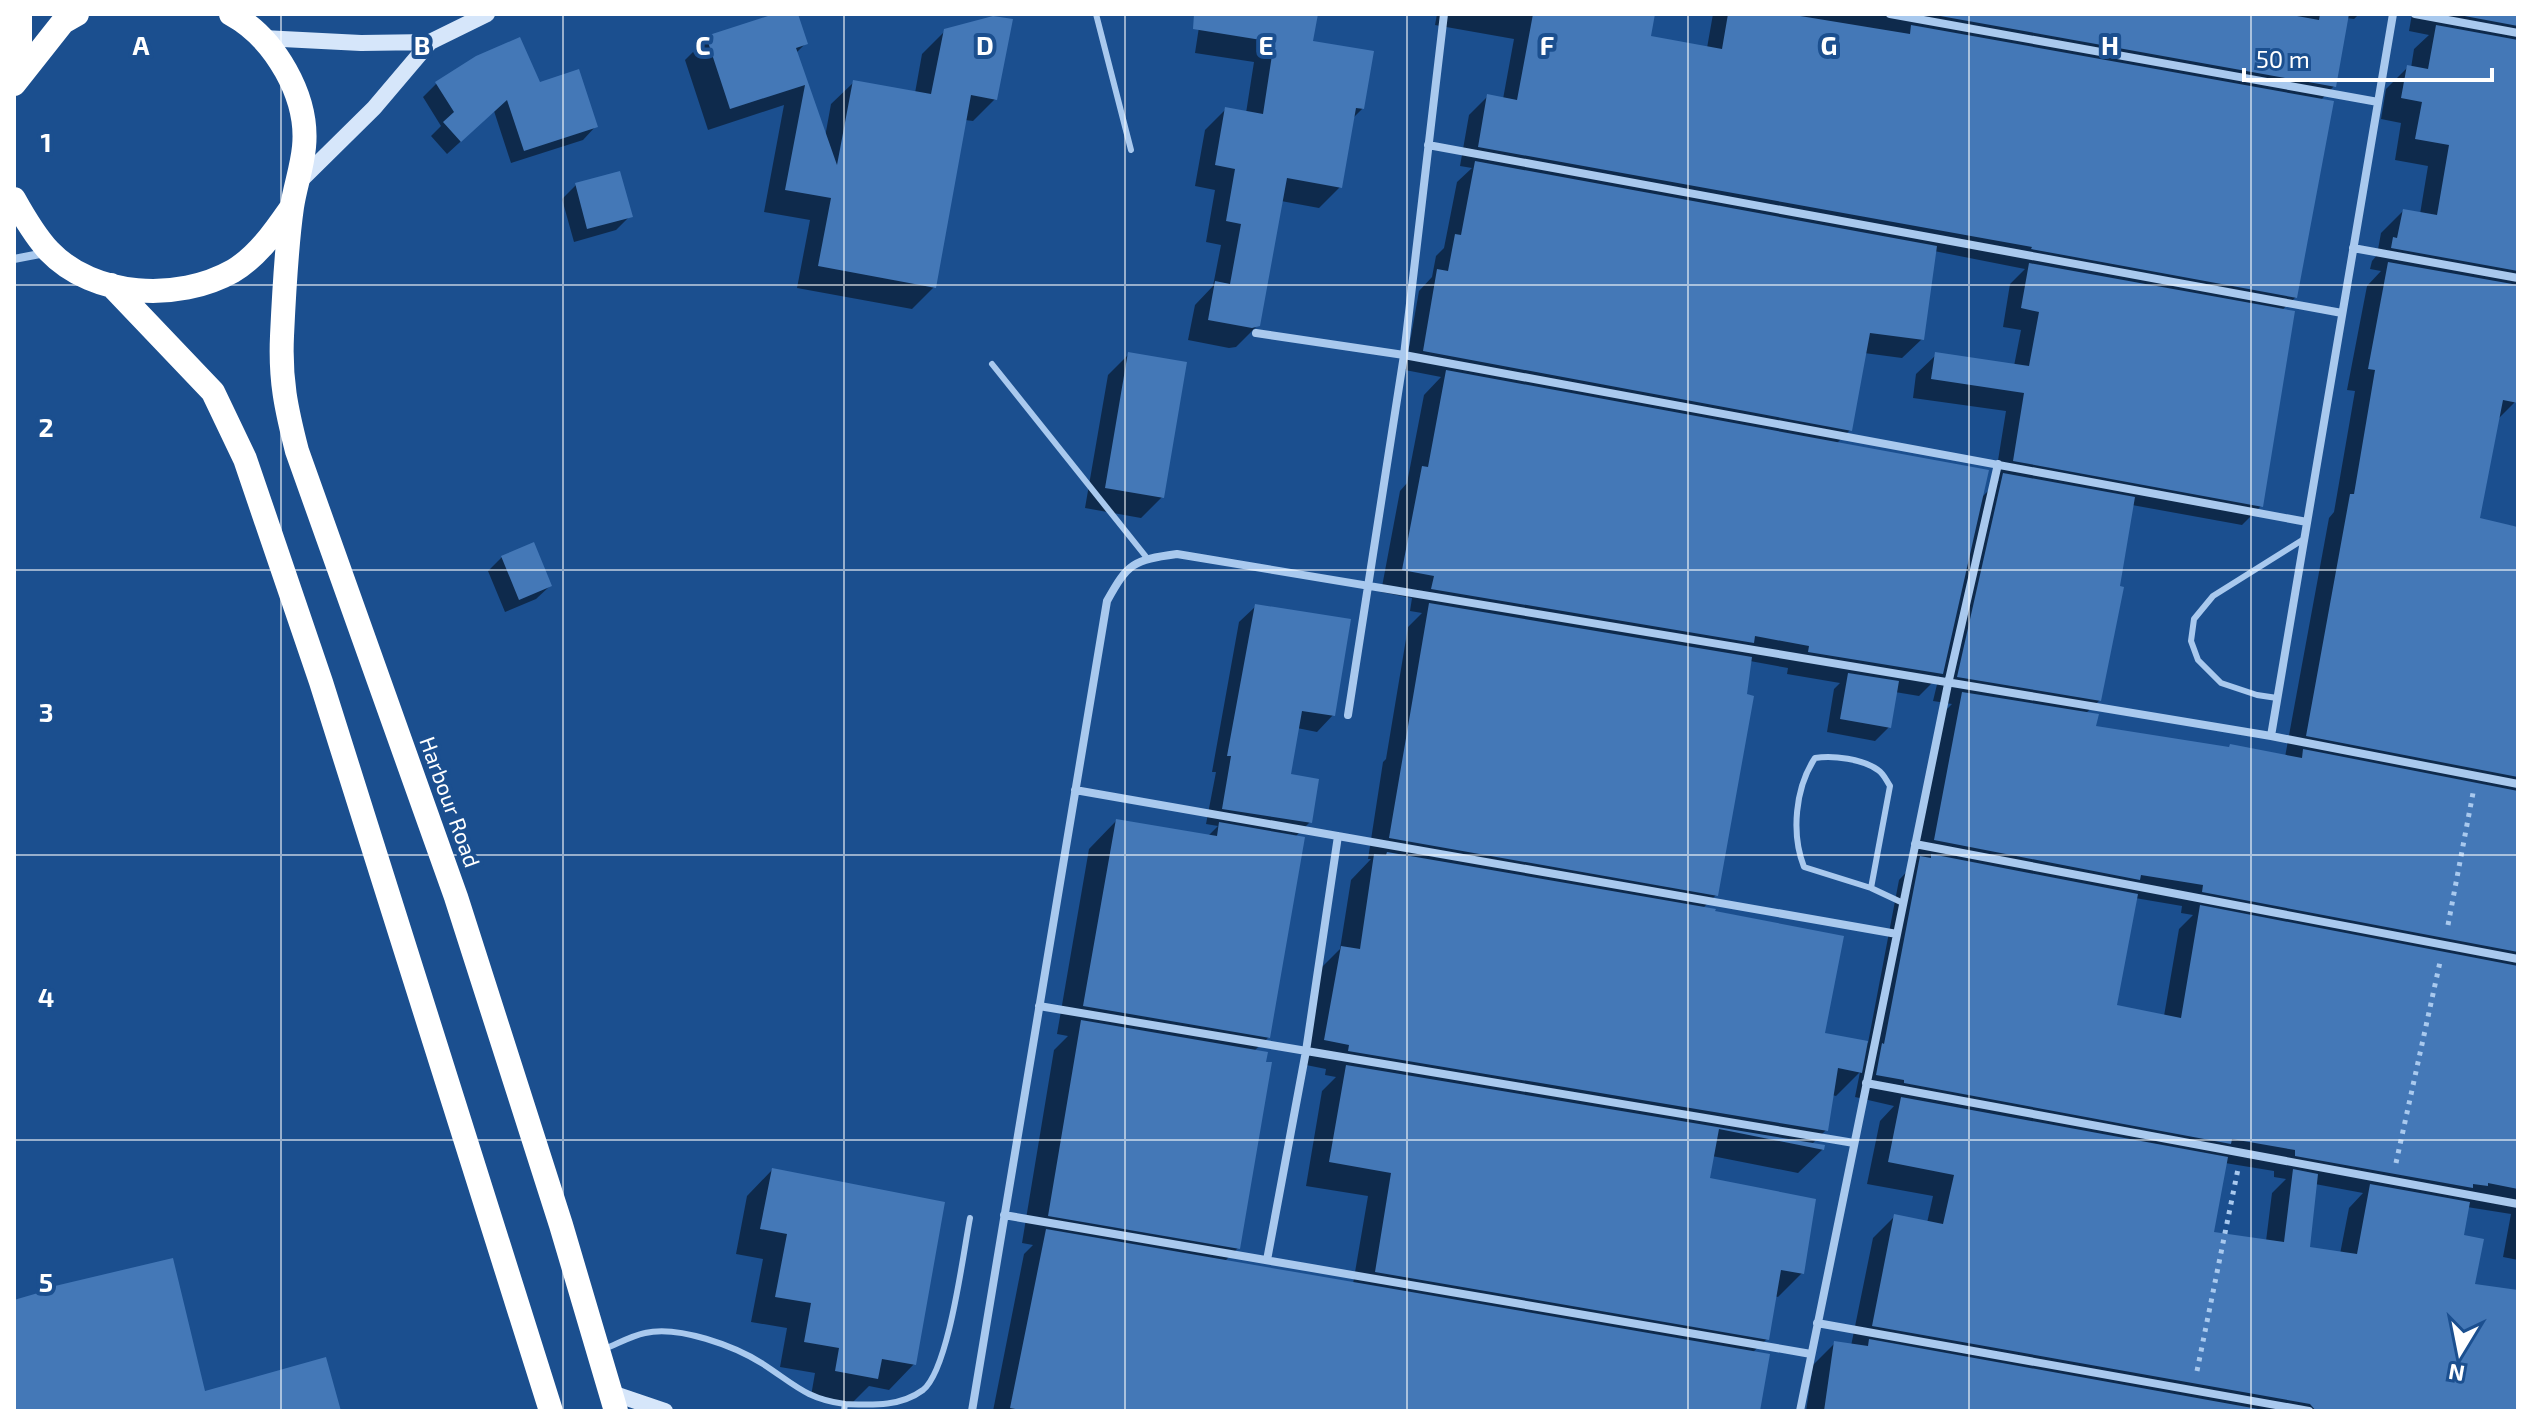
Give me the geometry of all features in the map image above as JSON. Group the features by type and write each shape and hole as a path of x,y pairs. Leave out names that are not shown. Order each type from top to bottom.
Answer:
{"highway":[{"path":"17,79 20,14"},
{"path":"17,79 63,22 77,14"},
{"name":"Harbour Road","path":"231,14 263,38 286,69 300,105 305,143 300,181 292,206 282,338 283,395 297,451 456,897 614,1402"},
{"name":"Harbour Road","path":"14,199 50,252 77,272 111,285 151,293 194,287 234,270 267,242 292,206"},
{"name":"Harbour Road","path":"111,285 213,392 245,459 330,711 551,1411"}],"main road":[{"path":"300,181 374,108 430,42 487,14"},
{"path":"263,38 361,43 430,42"},
{"path":"614,1402 665,1411"}],"street":[{"path":"1348,715 1404,355 1444,14"},
{"path":"1890,14 2378,102"},
{"path":"2271,736 2393,14"},
{"path":"2415,14 2518,33"},
{"path":"1428,145 2342,313"},
{"path":"2353,248 2518,278"},
{"path":"14,259 50,252"},
{"path":"1256,333 1404,355 2307,522"},
{"path":"1800,1411 1948,684 1998,464"},
{"path":"972,1411 1107,601 1123,572 1147,558 1177,554 2271,736 2518,784"},
{"path":"1075,790 1897,934"},
{"path":"1267,1260 1306,1051 1338,836"},
{"path":"1915,844 2518,959"},
{"path":"1039,1006 1854,1143"},
{"path":"1866,1083 2518,1204"},
{"path":"1004,1215 1811,1354"},
{"path":"1817,1323 2309,1411"}],"lane":[{"path":"1096,14 1131,150"},
{"path":"992,364 1147,558"},
{"path":"2277,698 2221,683 2198,660 2191,641 2194,619 2213,596 2304,539"},
{"path":"1871,888 1890,786 1882,772 1866,764 1815,758 1804,774 1796,826 1797,850 1804,867 1871,888 1903,903"},
{"path":"599,1351 646,1332 681,1334 741,1351 806,1394 822,1401 844,1407 883,1405 907,1399 924,1389 936,1374 970,1218"}],"path":[{"path":"2393,1180 2477,776"},
{"path":"2193,1390 2242,1153"}],"building":[{"path":"774,14 798,14 808,44 796,48 837,165 853,80 931,94 944,29 993,16 1013,19 997,100 971,95 936,288 818,266 831,198 785,190 805,85 730,109 706,36"},
{"path":"1194,14 1318,14 1313,41 1374,51 1364,109 1356,108 1342,188 1287,178 1260,326 1252,328 1208,320 1215,281 1230,284 1241,224 1226,221 1235,169 1215,165 1225,107 1263,114 1274,42 1193,29"},
{"path":"1533,14 1655,14 1651,36 1722,49 1728,14 1788,14 1910,34 1911,25 2334,101 2297,298 1478,147 1487,94 1517,100"},
{"path":"1929,14 2286,14 2319,20 2320,14 2349,14 2336,87"},
{"path":"2454,14 2518,14 2518,26"},
{"path":"2436,25 2518,40 2518,271 2391,248 2393,237 2397,238 2403,209 2437,215 2449,145 2415,139 2422,102 2401,98 2407,65 2428,69"},
{"path":"520,37 540,82 579,69 598,127 524,151 507,100 461,142 443,122 454,112 435,82 476,56"},
{"path":"1475,161 1937,246 1924,340 1870,333 1852,431 1423,351 1437,269 1448,271 1455,234 1461,235"},
{"path":"620,171 633,217 587,229 575,183"},
{"path":"2388,262 2518,285 2518,403 2503,400 2480,518 2518,527 2518,777 2306,736 2350,494 2354,494 2375,370 2368,369"},
{"path":"2029,263 2295,311 2263,507 2013,461 2024,393 1931,379 1935,352 2029,366 2039,312 2021,308"},
{"path":"1128,352 1187,362 1164,498 1105,488"},
{"path":"1446,370 1989,470 1943,674 1808,652 1809,646 1755,636 1754,643 1431,589 1434,576 1402,570 1422,466 1428,467"},
{"path":"2003,473 2135,497 2120,586 2124,587 2101,701 1957,677"},
{"path":"534,542 552,586 519,600 501,556"},
{"path":"1429,603 1752,657 1747,694 1754,696 1718,896 1389,838"},
{"path":"1255,604 1351,619 1335,716 1302,711 1291,774 1319,779 1312,823 1222,809 1231,756 1227,756"},
{"path":"1848,673 1899,681 1891,728 1840,719"},
{"path":"1962,692 2099,714 2096,726 2229,747 2230,744 2302,758 2303,749 2518,791 2518,952 2202,892 2203,885 2141,875 2140,880 1934,840"},
{"path":"1116,819 1217,836 1219,822 1305,837 1270,1038 1083,1006"},
{"path":"1387,852 1716,909 1844,936 1825,1033 1868,1041 1862,1073 1838,1068 1828,1131 1348,1051 1349,1045 1324,1040 1341,946 1360,949 1374,854 1386,855"},
{"path":"1931,854 2138,894 2117,1005 2181,1018 2200,905 2518,966 2518,1189 2488,1183 2488,1186 2473,1184 2473,1188 2295,1156 2295,1150 2232,1139 2231,1144 1904,1083 1904,1080 1876,1075 1920,856 1931,858"},
{"path":"1081,1020 1268,1052 1266,1062 1272,1062 1240,1249 1048,1216"},
{"path":"1346,1065 1825,1145 1824,1150 1719,1129 1710,1178 1816,1199 1804,1274 1781,1270 1769,1340 1375,1272 1391,1173 1329,1162"},
{"path":"1901,1097 2228,1157 2214,1232 2284,1242 2293,1169 2318,1174 2310,1247 2357,1254 2370,1184 2470,1202 2464,1235 2484,1239 2475,1284 2518,1290 2518,1411 2316,1411 2310,1404 1872,1326 1894,1214 1943,1224 1954,1175 1888,1162"},
{"path":"772,1168 945,1202 916,1365 882,1359 878,1379 835,1371 839,1348 804,1342 811,1303 775,1297 787,1234 760,1229"},
{"path":"1046,1229 1770,1354 1760,1411 1027,1411 1010,1408"},
{"path":"173,1258 205,1391 326,1357 341,1411 14,1411 14,1300 38,1293 38,1290"},
{"path":"1869,1339 2269,1411 1824,1411 1834,1341 1868,1346"}]}
